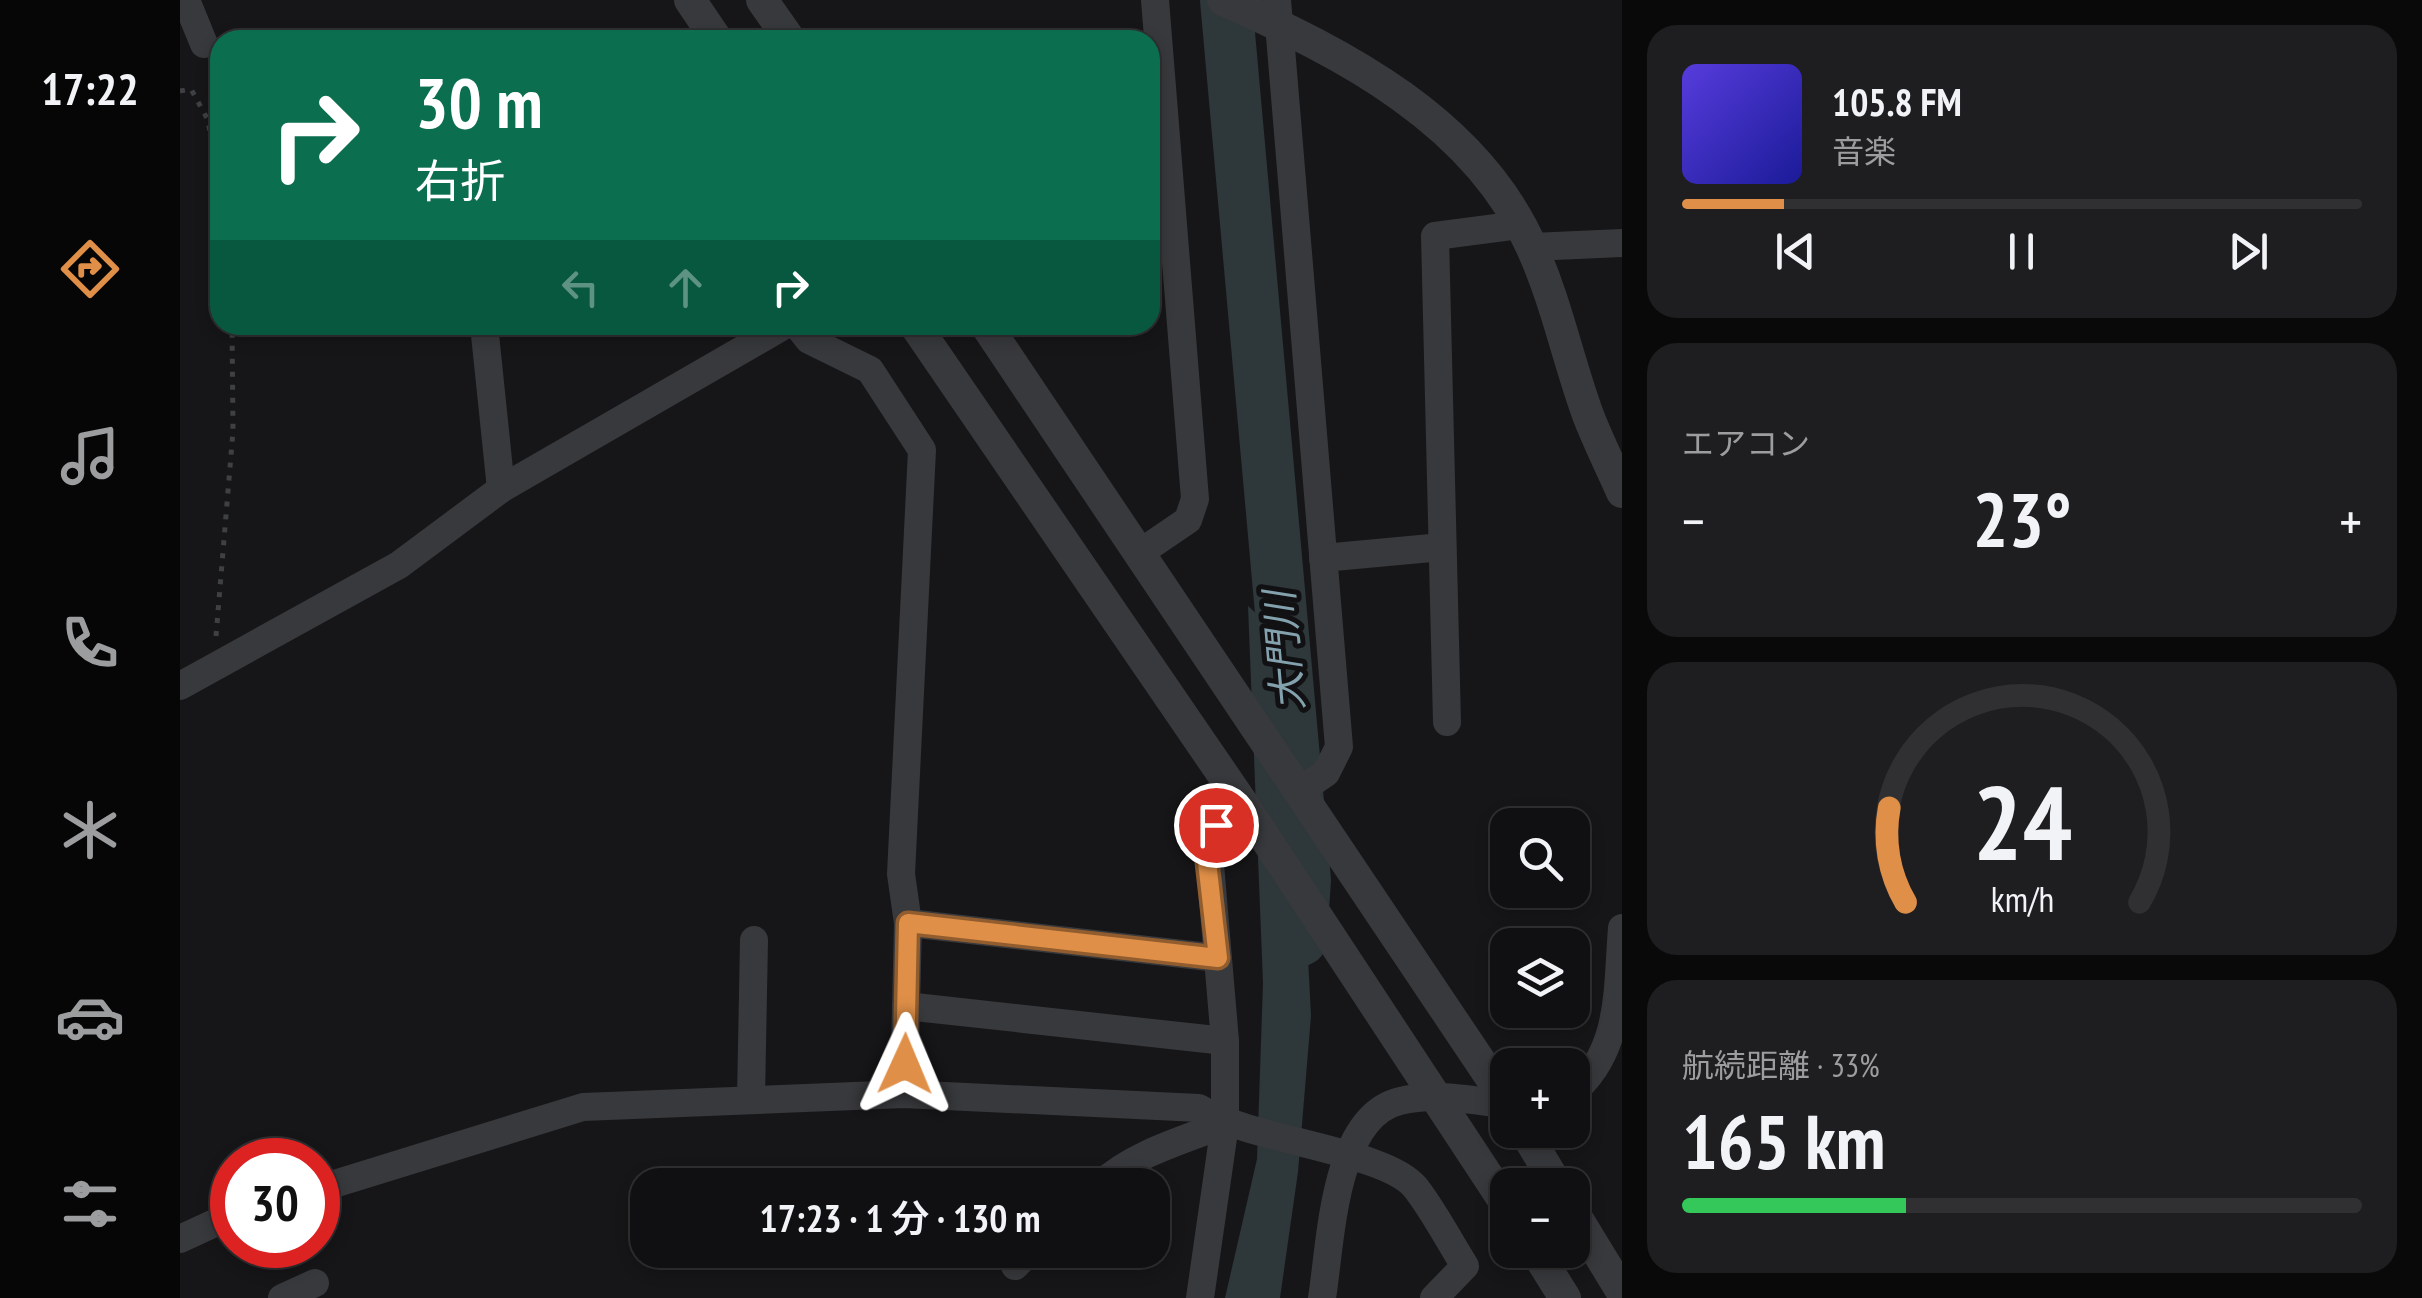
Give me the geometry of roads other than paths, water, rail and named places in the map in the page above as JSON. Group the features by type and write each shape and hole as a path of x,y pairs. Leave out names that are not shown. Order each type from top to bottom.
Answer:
{"street":[{"path":"186,0 204,44"},
{"path":"690,0 711,30"},
{"path":"762,0 783,30"},
{"path":"1155,0 1156,30"},
{"path":"1224,0 1275,15 1429,113 1490,174 1526,236 1589,417 1622,492"},
{"path":"1275,15 1339,747 1326,773 1302,790"},
{"path":"1141,552 1194,510 1162,222 1160,159"},
{"path":"1447,722 1435,236 1526,236 1622,243"},
{"path":"485,335 501,488"},
{"path":"180,686 213,664 398,565 501,488 768,335"},
{"path":"805,335 870,370 922,450 901,874 908,923 904,1094"},
{"path":"922,335 1243,804 1490,1178"},
{"path":"993,335 1302,790 1490,1077"},
{"path":"1324,558 1442,547"},
{"path":"1200,1298 1230,1125 1208,841 1216,825 1243,804"},
{"path":"908,923 1218,958"},
{"path":"1590,1077 1601,1067 1612,1040 1622,928"},
{"path":"751,1099 754,940"},
{"path":"906,1006 1225,1041"},
{"path":"340,1182 583,1107 904,1094 1200,1108 1230,1125 1336,1152 1413,1184 1465,1266 1434,1298"},
{"path":"1322,1298 1336,1152 1376,1113 1398,1101 1438,1096 1490,1102"},
{"path":"1121,1168 1160,1149 1230,1125"},
{"path":"180,1239 210,1226"},
{"path":"1590,1240 1622,1292"},
{"path":"1546,1268 1565,1298"},
{"path":"282,1298 315,1283"}],"water":[{"path":"1248,606 1292,646 1311,1016 1298,1172 1280,1298 1225,1298 1257,1159 1263,983"}],"waterway":[{"name":"大門川","path":"1226,0 1305,880 1301,940"}]}
